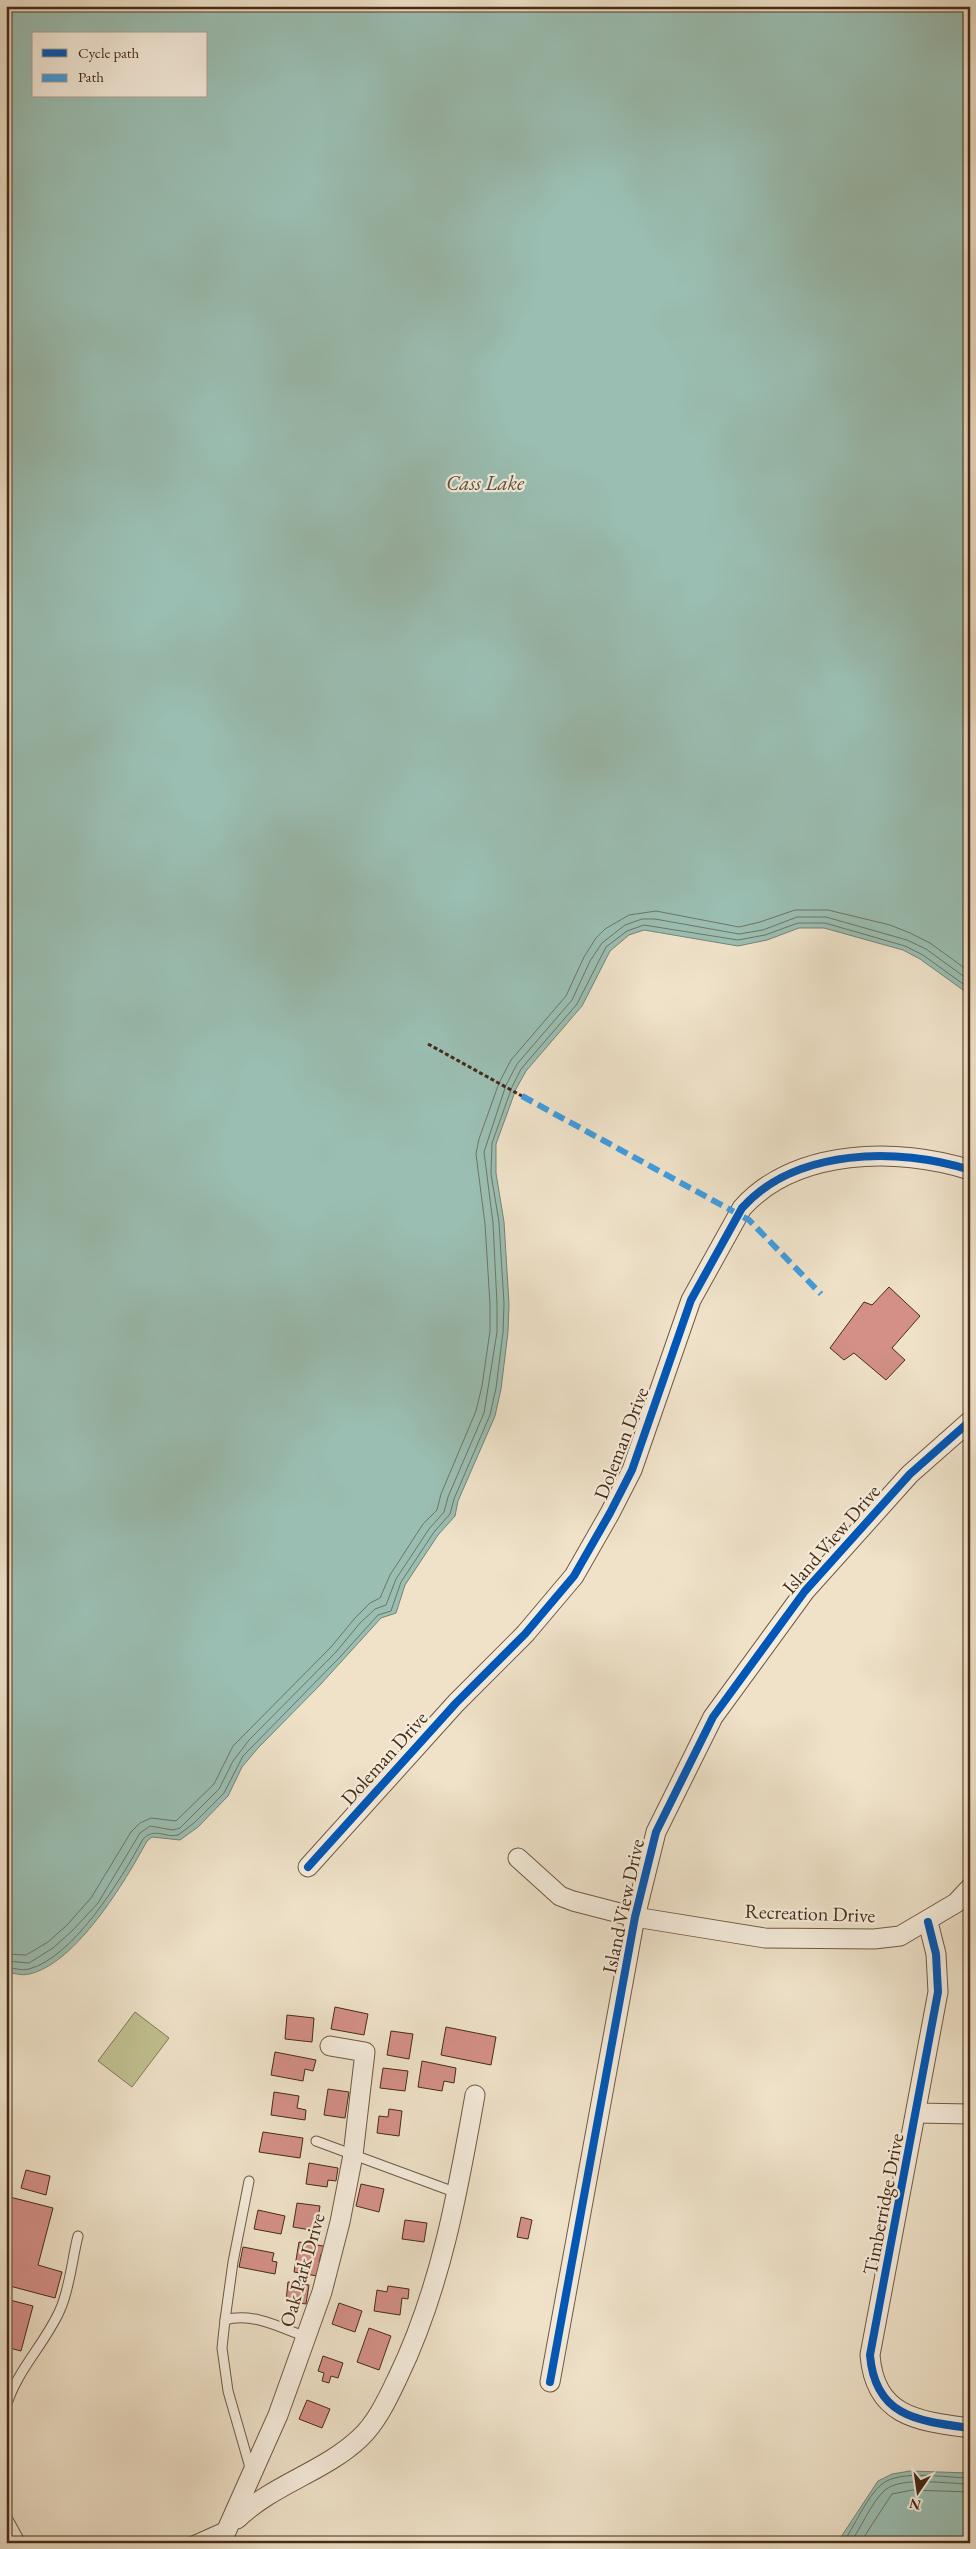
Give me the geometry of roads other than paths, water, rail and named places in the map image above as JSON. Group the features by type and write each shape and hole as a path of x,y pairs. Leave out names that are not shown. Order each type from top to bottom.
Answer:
{"street":[{"name":"Doleman Drive","path":"308,1867 456,1703 525,1634 574,1576 632,1470 691,1300 738,1215 749,1200 763,1188 792,1172 832,1161 873,1157 911,1157 945,1162 970,1170"},
{"name":"Island View Drive","path":"550,2382 635,1917 656,1832 713,1717 805,1590 910,1474 970,1421"},
{"name":"Recreation Drive","path":"518,1858 560,1896 573,1901 635,1917 765,1938 874,1939 900,1936 928,1922 956,1903 970,1888"},
{"name":"Timberridge Drive","path":"928,1922 936,1954 938,1992 917,2113 870,2355 872,2374 883,2395 898,2411 924,2422 970,2428"},
{"name":"Oak Park Drive","path":"222,2543 278,2415 322,2292 336,2239 353,2155 365,2052 330,2046"},
{"name":"Oak Park Drive","path":"231,2524 254,2502 335,2458 361,2437 385,2405 408,2358 436,2278 458,2193 475,2095"},
{"path":"917,2113 970,2114"}],"lane":[{"path":"316,2141 458,2193"},
{"path":"249,2181 233,2262 224,2320 222,2348 228,2391 244,2440 252,2476"},
{"path":"6,2407 9,2396 29,2360 60,2310 78,2236"},
{"path":"224,2320 233,2317 260,2320 306,2337"},
{"path":"6,2516 21,2543"},
{"path":"188,2543 231,2524"}],"water":[{"name":"Cass Lake","path":"6,6 970,6 970,995 920,959 903,950 824,928 799,928 767,940 738,946 644,930 629,935 610,951 582,1006 526,1071 516,1089 496,1144 496,1173 504,1222 509,1304 508,1332 501,1389 495,1416 458,1501 455,1516 438,1535 405,1585 396,1613 381,1618 320,1685 258,1748 242,1767 228,1796 198,1827 180,1840 152,1837 147,1841 113,1898 81,1938 47,1967 21,1975 6,1972"},
{"path":"910,2471 970,2473 970,2543 837,2543 878,2481 892,2474"}]}
